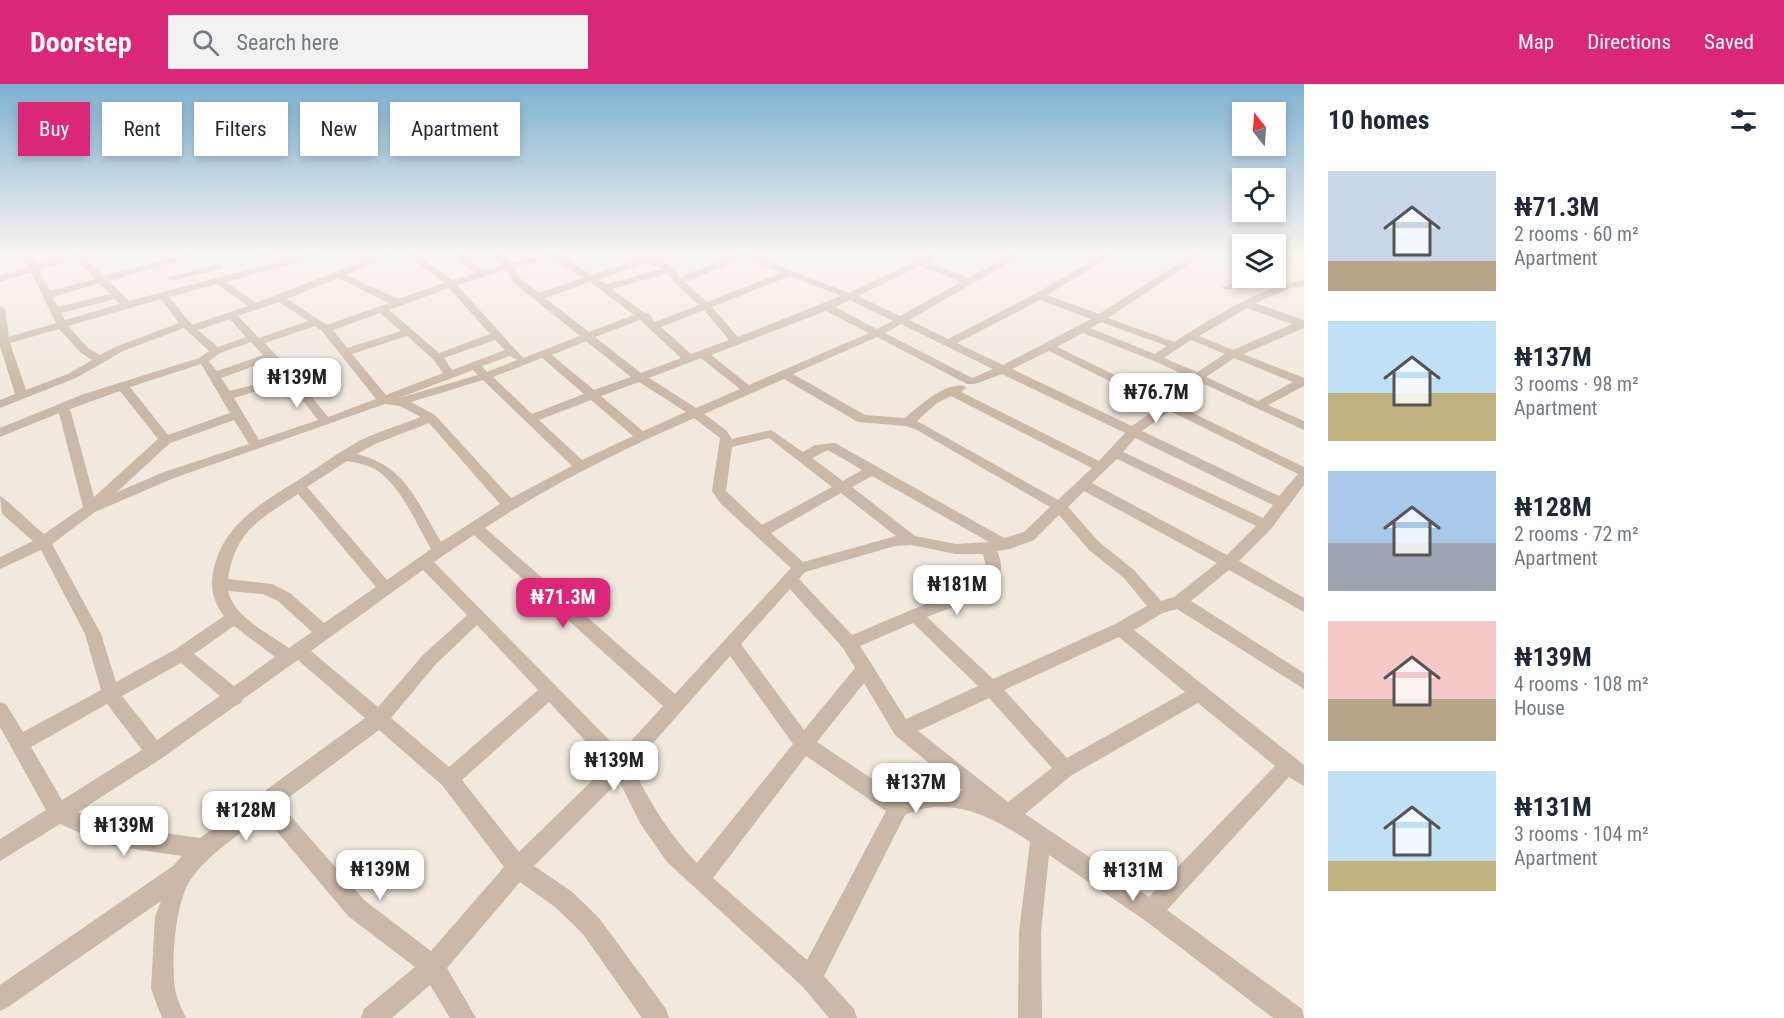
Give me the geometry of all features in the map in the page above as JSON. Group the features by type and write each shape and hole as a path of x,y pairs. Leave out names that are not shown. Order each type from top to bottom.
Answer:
{"street":[{"path":"48,298 61,326 79,347 99,359"},
{"path":"56,311 107,298"},
{"path":"120,298 127,305"},
{"path":"2,343 154,298"},
{"path":"165,298 187,326 216,351"},
{"path":"247,298 256,306"},
{"path":"0,404 72,376 99,359 141,339 232,315 280,298 321,326 346,351 383,399 390,403 404,402 486,376 522,360 644,315"},
{"path":"387,298 396,302"},
{"path":"0,433 88,397 203,360 216,351 321,326 409,298"},
{"path":"464,298 495,336 522,360"},
{"path":"539,298 639,377 672,396 722,433 726,438 726,445 718,484 719,491 795,573 849,643 902,729 1008,815 1151,911 1293,1018"},
{"path":"621,298 644,315 688,358"},
{"path":"697,298 736,341"},
{"path":"655,326 727,298"},
{"path":"529,419 851,298"},
{"path":"853,298 1134,430 1281,503"},
{"path":"0,851 235,698 439,551 509,505 642,437 878,333 941,298"},
{"path":"949,343 1036,298"},
{"path":"1043,298 1176,346"},
{"path":"908,422 933,400 971,382 1006,370 1131,298"},
{"path":"1155,358 1261,298"},
{"path":"1247,304 1303,324"},
{"path":"381,308 437,357 449,374"},
{"path":"827,308 971,382"},
{"path":"0,309 2,343 22,396"},
{"path":"232,315 291,378 326,422"},
{"path":"1197,377 1235,352 1303,324"},
{"path":"1080,328 1155,358 1304,426"},
{"path":"346,351 408,332"},
{"path":"437,357 495,336"},
{"path":"1192,337 1235,352 1303,382"},
{"path":"902,729 1121,629 1158,609 1179,602 1228,562 1266,525 1281,503 1303,479 1170,405 1049,347"},
{"path":"90,509 169,476 326,422 512,351"},
{"path":"543,353 642,437"},
{"path":"702,353 749,391"},
{"path":"215,376 271,356"},
{"path":"203,360 227,396 235,415 256,445"},
{"path":"474,366 581,467"},
{"path":"786,375 862,419 908,422 921,427 1060,507 1094,546 1134,579 1158,609"},
{"path":"72,376 88,397"},
{"path":"227,396 291,378"},
{"path":"1258,405 1303,382"},
{"path":"123,387 138,403 165,440"},
{"path":"952,392 1101,467"},
{"path":"404,402 431,418 509,505"},
{"path":"373,1018 433,967 518,868 621,765 795,573 895,541 912,540 956,549 988,548 1029,536 1116,453 1134,430 1170,405"},
{"path":"64,408 90,509"},
{"path":"0,563 44,542 90,509 165,440 235,415"},
{"path":"431,418 370,441 298,485 249,519 232,539 223,559 219,584 223,603 234,617 294,654 379,719 449,779 518,868 563,899 591,926 657,1018"},
{"path":"726,445 771,434 912,540"},
{"path":"370,441 370,462"},
{"path":"802,457 830,446 1005,544"},
{"path":"1116,453 1266,525"},
{"path":"345,456 370,462 385,470 439,551"},
{"path":"760,533 872,470"},
{"path":"1083,484 1304,606"},
{"path":"298,485 387,590"},
{"path":"0,501 7,511 44,542 93,634 111,695 155,752"},
{"path":"475,527 675,705"},
{"path":"849,643 986,585 995,576 996,565 988,548"},
{"path":"424,562 621,765 647,816 674,855 810,978 844,1018"},
{"path":"219,584 266,588 284,597 324,633"},
{"path":"1179,602 1304,682"},
{"path":"0,999 181,874 204,849 379,719 429,660 477,615"},
{"path":"915,615 990,687 1065,769"},
{"path":"19,744 182,654 234,617"},
{"path":"1121,629 1296,771 1151,911"},
{"path":"731,644 804,744 898,808"},
{"path":"182,654 235,698"},
{"path":"698,879 866,668"},
{"path":"449,779 550,690"},
{"path":"1008,815 1065,769 1200,693"},
{"path":"1,715 59,814 107,835 204,849"},
{"path":"810,978 898,808 921,797 942,797 971,802 1008,815"},
{"path":"266,803 356,908 433,967 464,1018"},
{"path":"1030,1018 1030,932 1041,837"},
{"path":"174,1018 163,989 163,950 166,917 181,874"}]}
